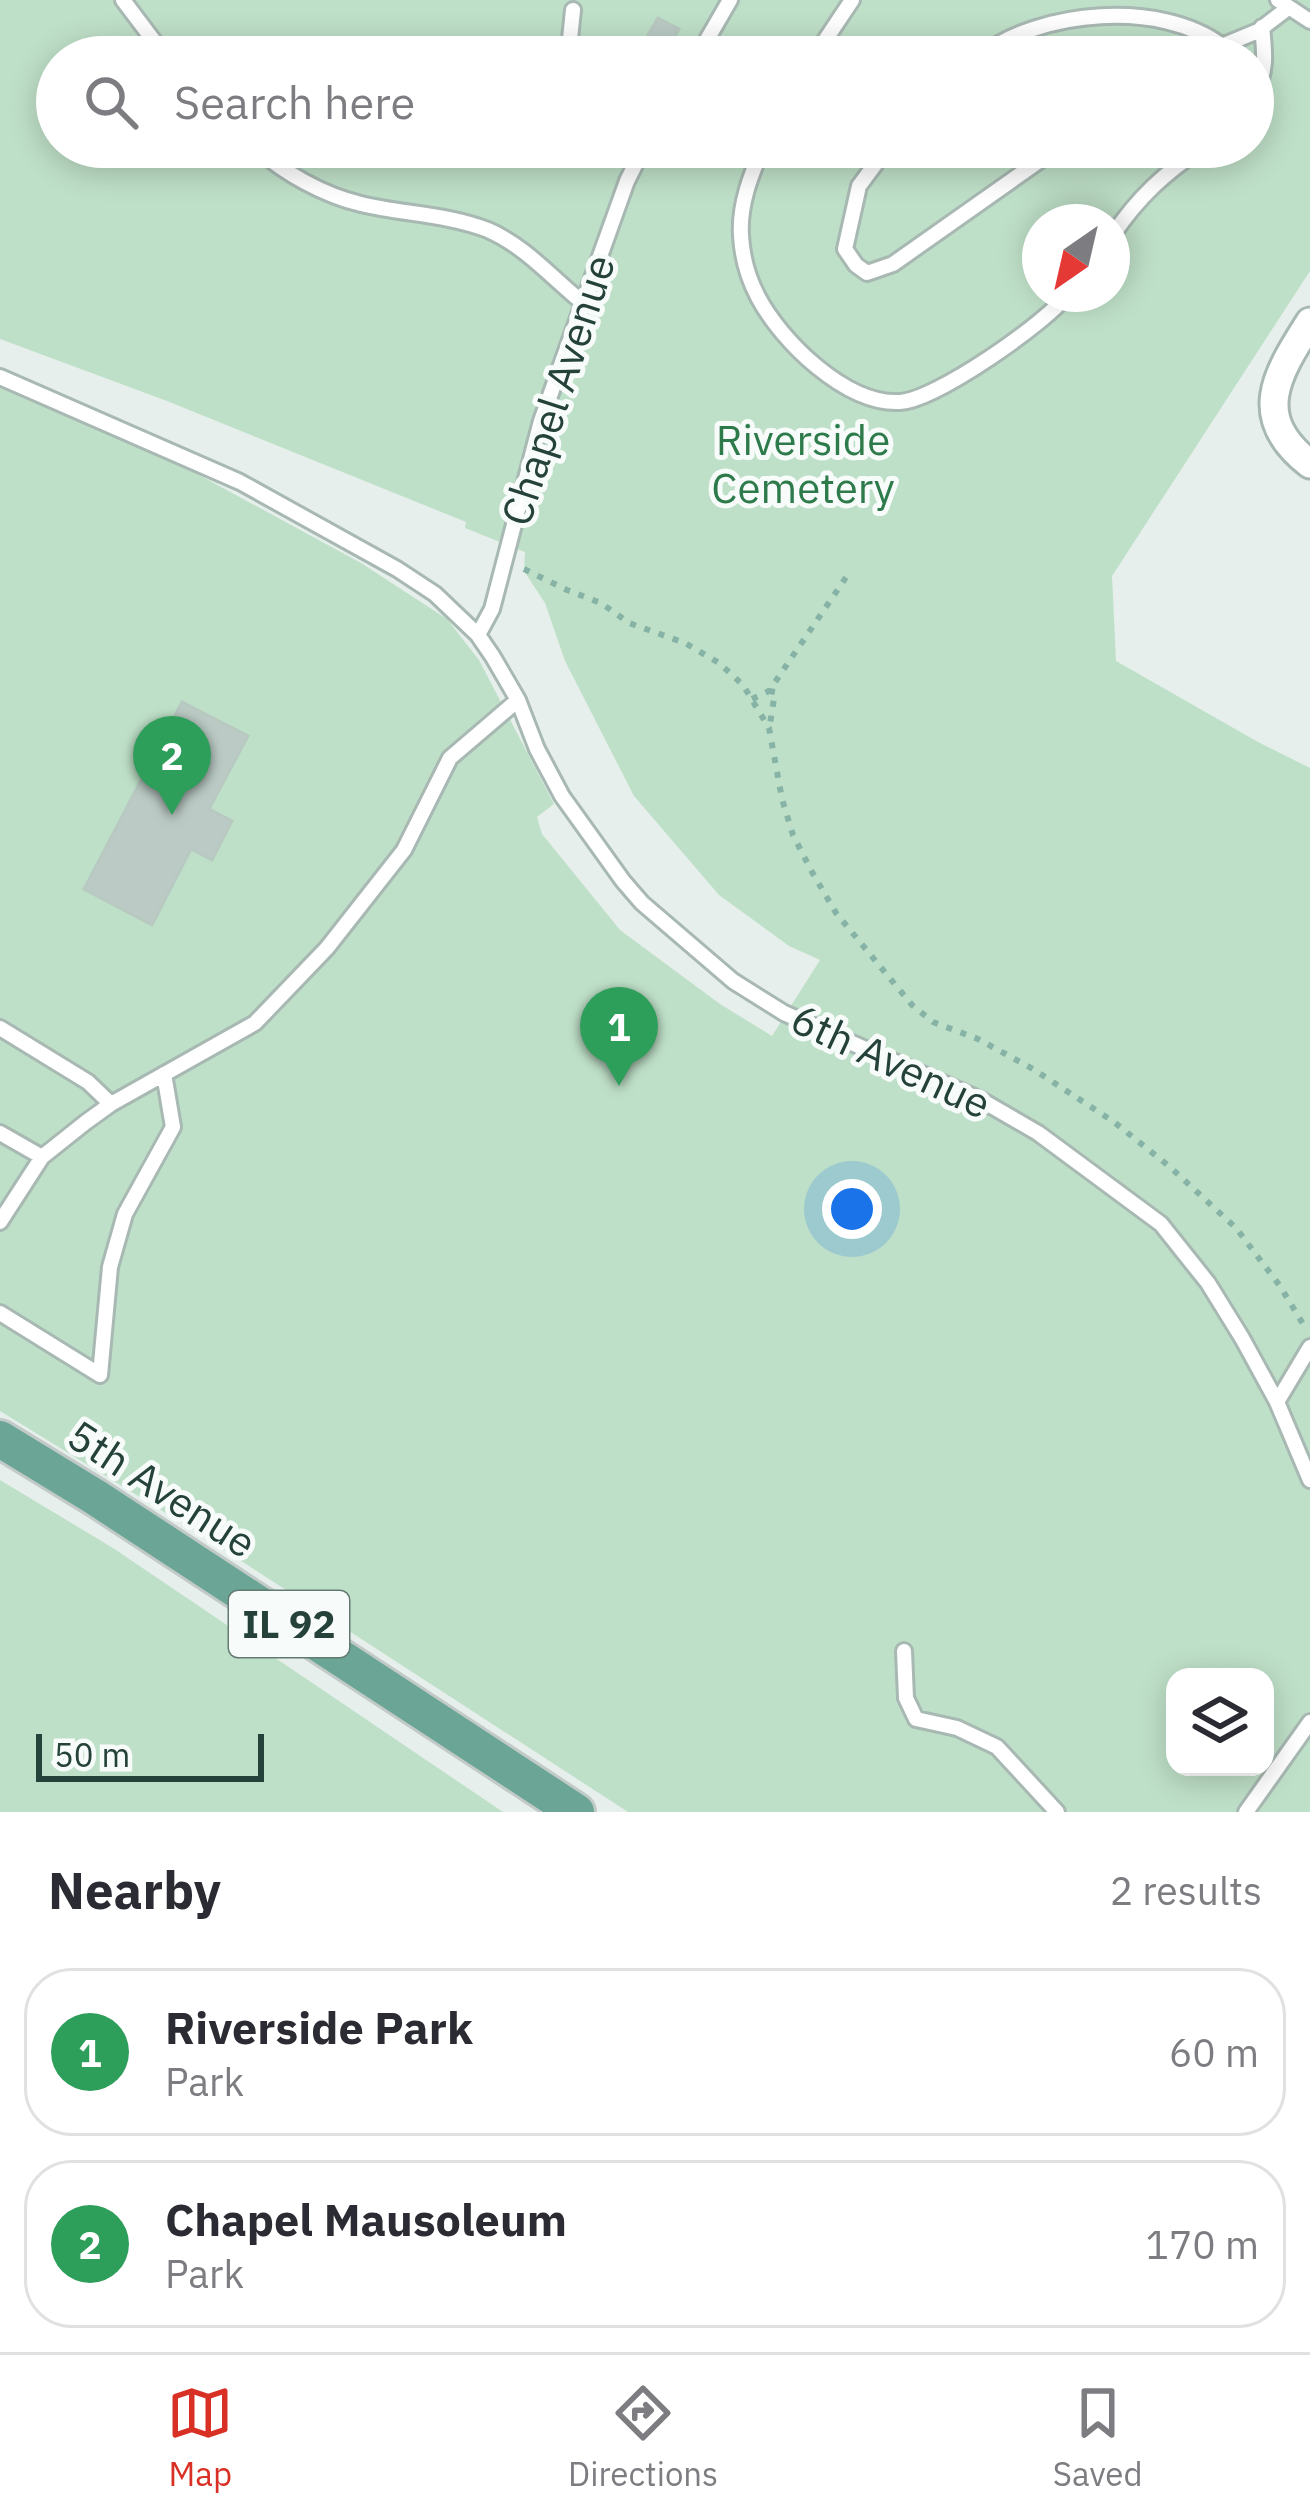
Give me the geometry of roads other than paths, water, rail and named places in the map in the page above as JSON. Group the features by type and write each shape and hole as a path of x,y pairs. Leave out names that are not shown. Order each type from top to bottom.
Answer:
{"main road":[{"name":"5th Avenue","path":"0,1439 576,1812"}],"street":[{"path":"1310,322 1276,379 1276,419 1293,451 1310,464"}],"lane":[{"path":"123,0 150,36"},
{"path":"709,36 730,0"},
{"path":"828,36 852,0"},
{"path":"1243,36 1262,27 1283,4 1310,21"},
{"path":"1013,36 1050,20 1099,9 1135,8 1168,14 1209,36"},
{"path":"570,36 573,10"},
{"path":"1262,27 1263,36"},
{"path":"284,168 358,203 490,231 532,257 583,303"},
{"name":"Chapel Avenue","path":"478,634 492,609 542,421 630,168"},
{"path":"754,168 740,231 744,260 758,298 801,352 847,387 897,403 915,399 948,383 1051,312"},
{"path":"872,168 859,186 845,249 867,273 892,265 1029,168"},
{"path":"1130,209 1173,168"},
{"name":"6th Avenue","path":"0,377 240,482 398,569 435,595 478,634 518,700 562,796 642,903 760,999 981,1100 1038,1133 1161,1224 1208,1283 1277,1402 1310,1480"},
{"path":"0,1222 42,1157 110,1104 255,1023 327,948 404,850 449,758 518,700"},
{"path":"0,1028 88,1082 110,1104"},
{"path":"0,1313 100,1375 110,1267 125,1214 173,1127 164,1074"},
{"path":"0,1132 42,1157"},
{"path":"1277,1402 1310,1347"},
{"path":"904,1651 906,1698 916,1719 957,1728 997,1747 1058,1812"},
{"path":"1246,1812 1310,1722"}],"place":[{"name":"Chapel Mausoleum","path":"172,815"},
{"name":"Riverside Park","path":"619,1086"}],"park label":[{"name":"Riverside Cemetery","path":"803,464"}]}
